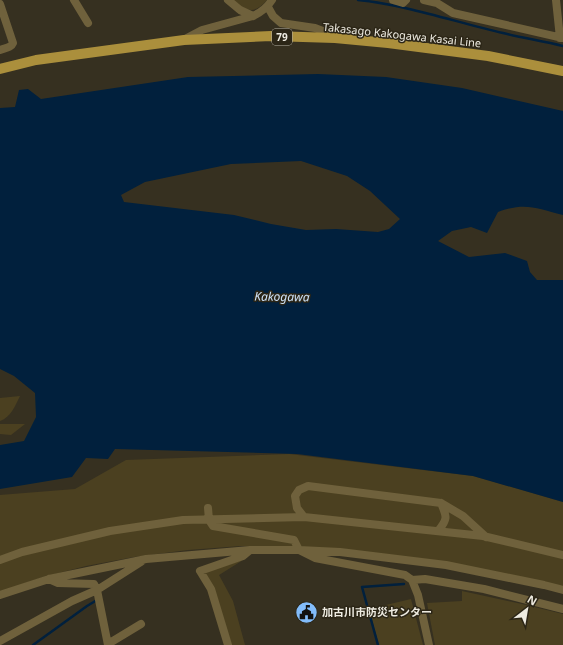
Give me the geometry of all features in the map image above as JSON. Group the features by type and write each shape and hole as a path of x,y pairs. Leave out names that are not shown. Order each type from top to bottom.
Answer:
{"main road":[{"name":"Takasago Kakogawa Kasai Line","path":"0,69 36,60 184,40 271,36 335,38 388,43 488,56 563,71"}],"street":[{"path":"74,0 88,23"},
{"path":"228,0 240,10 253,16"},
{"path":"393,0 402,2 406,0"},
{"path":"424,0 437,3 453,13 562,38 556,0"},
{"path":"184,40 202,30 253,16 261,12 270,3"},
{"path":"270,3 273,16 280,23 315,28 328,33 335,38"},
{"path":"0,4 12,43 8,48 0,50"},
{"path":"304,517 297,508 295,496 299,490 308,486 441,503 463,516 487,537"},
{"path":"438,532 446,522 446,515 441,503"},
{"path":"208,508 209,520 213,526 294,540 299,550 315,558 405,576 412,580 425,579 476,588 563,609"},
{"path":"0,560 22,552 110,531 183,520 304,517 487,537 563,555"},
{"path":"228,645 211,589 200,571 243,556 250,550"},
{"path":"0,595 49,579 146,559 250,550 299,550 347,553 446,565 563,590"},
{"path":"0,641 72,601 97,590 146,559"},
{"path":"49,579 58,583 94,584 97,590 108,644 141,624"},
{"path":"412,580 418,595 429,645"}],"shaded area":[{"path":"231,0 267,0 258,8 249,10"},
{"path":"20,396 10,414 0,421 0,398"},
{"path":"0,424 25,424 11,435 0,434"},
{"path":"289,454 473,476 563,502 563,586 334,549 279,546 241,546 188,550 134,557 86,566 43,577 0,592 0,495 75,489 126,460"},
{"path":"243,560 219,575 233,601 245,645 232,645 204,572"},
{"path":"462,591 563,614 563,645 435,645 427,603 462,601"},
{"path":"411,599 423,645 379,645 369,609"}],"water":[{"name":"Kakogawa","path":"318,74 386,77 462,88 563,111 563,215 538,208 516,207 498,212 487,233 471,227 452,231 438,241 469,257 505,253 527,261 530,272 537,280 563,280 563,502 473,476 297,454 115,449 108,459 86,458 72,477 0,489 0,445 24,441 36,417 35,393 14,376 0,369 0,108 15,107 19,90 28,89 41,99 188,77","holes":["301,161 347,176 370,191 400,219 389,229 378,232 336,229 306,230 271,224 234,215 124,202 121,195 145,182 231,164"]}],"waterway":[{"path":"358,0 376,2 413,10 503,33 563,46"},
{"path":"378,645 362,587 404,584"},
{"path":"33,645 97,600"}],"place":[{"name":"加古川市防災センター","path":"306,612"}]}
